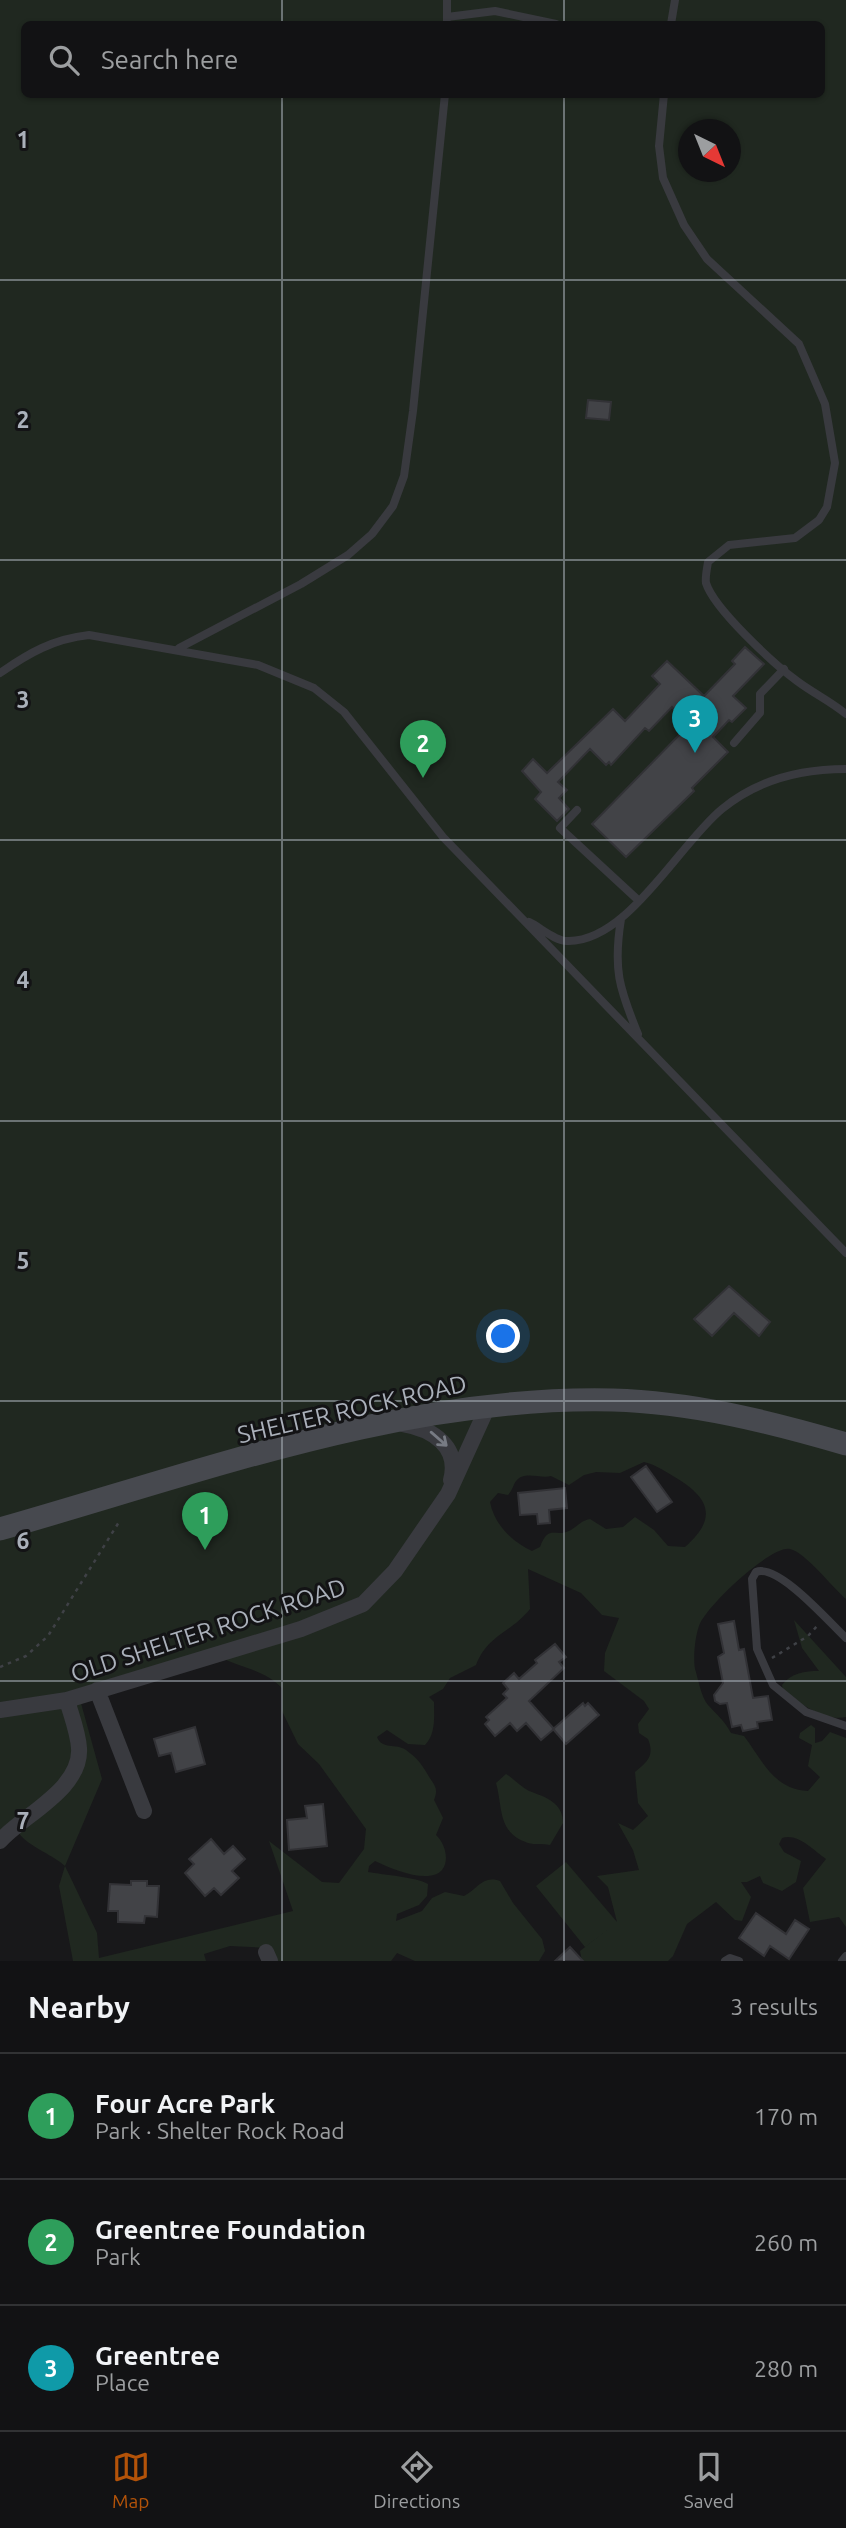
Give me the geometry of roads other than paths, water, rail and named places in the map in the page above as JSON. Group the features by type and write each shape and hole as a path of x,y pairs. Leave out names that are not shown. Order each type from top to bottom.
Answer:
{"main road":[{"name":"SHELTER ROCK ROAD","path":"0,1528 316,1439 383,1424 488,1406 550,1400 615,1400 670,1405 806,1432 846,1444"}],"street":[{"name":"OLD SHELTER ROCK ROAD","path":"0,1710 67,1700 302,1629 354,1610 382,1587 448,1493 488,1406"},
{"path":"383,1424 416,1426 439,1438 448,1448 453,1461 448,1493"},
{"path":"97,1690 144,1811"},
{"path":"0,1841 45,1805 63,1786 78,1762 79,1747 67,1700"}],"lane":[{"path":"447,0 447,21 495,11 542,21"},
{"path":"672,21 675,0"},
{"path":"178,648 301,584 348,555 372,534 393,506 404,476 410,437 445,98"},
{"path":"664,98 659,145 663,178 684,225 708,259 799,344 825,404 835,463 827,507 819,520 795,538 729,545 708,562 705,581 715,602 784,669 846,714"},
{"path":"0,673 33,650 63,638 89,635 178,648 258,665 314,688 344,712 443,837 846,1253"},
{"path":"734,743 760,713 761,694 784,669"},
{"path":"520,916 564,942 588,939 621,919 722,809 770,780 813,769 846,769"},
{"path":"577,810 559,828 638,900"},
{"path":"621,919 616,953 619,987 639,1039"},
{"path":"846,1638 784,1579 768,1571 756,1572 752,1579 757,1649 773,1685 806,1712 846,1726"},
{"path":"842,1961 846,1956"},
{"path":"725,1961 730,1958 739,1961"}],"place":[{"name":"Greentree","path":"695,753"},
{"name":"Greentree Foundation","path":"423,778"},
{"name":"Four Acre Park","path":"205,1550"}]}
